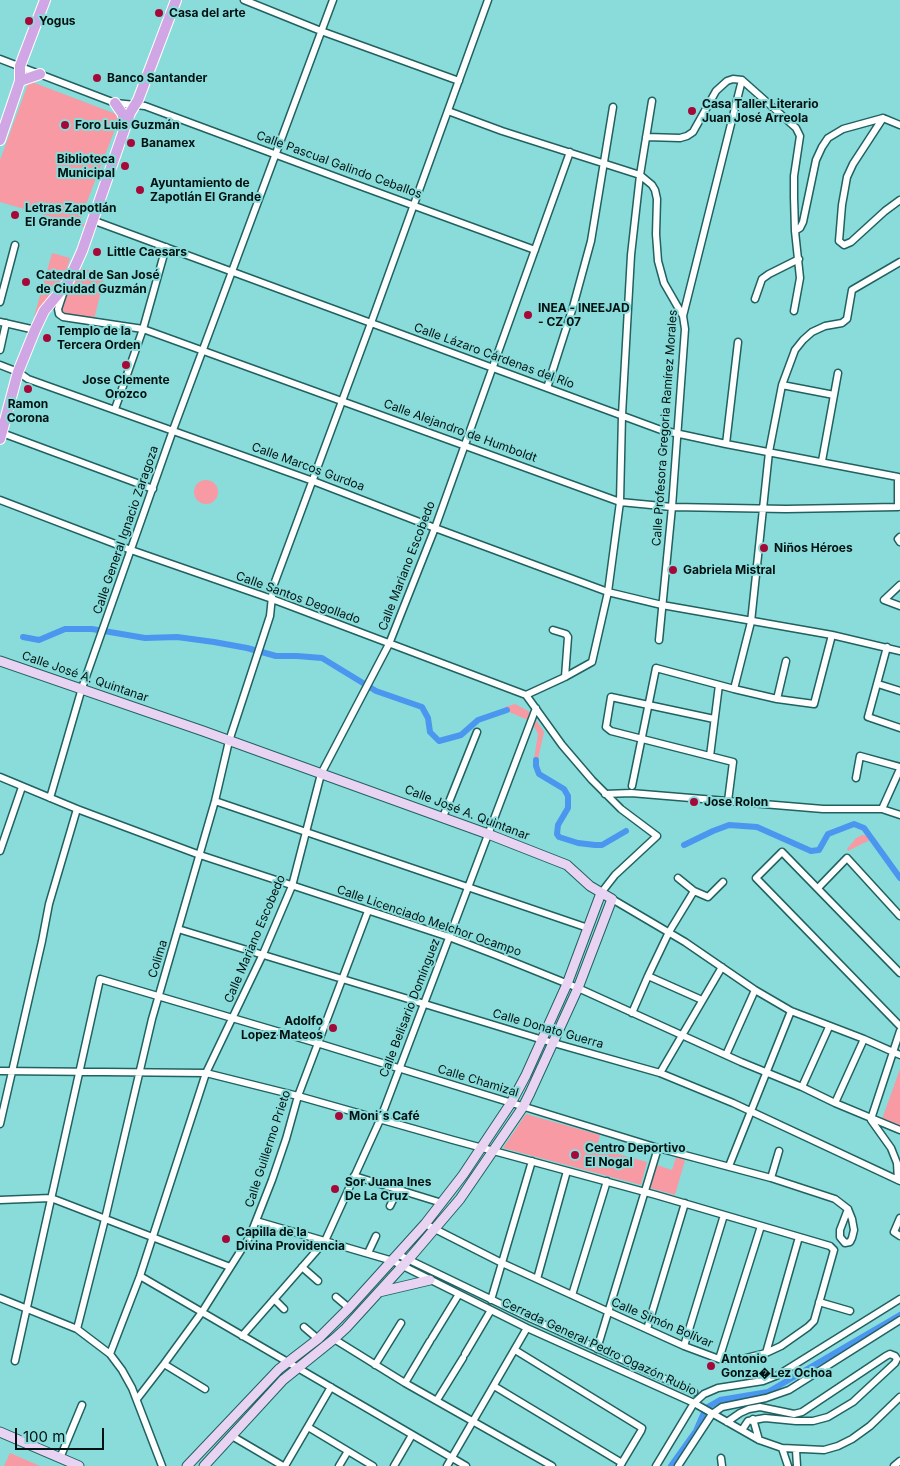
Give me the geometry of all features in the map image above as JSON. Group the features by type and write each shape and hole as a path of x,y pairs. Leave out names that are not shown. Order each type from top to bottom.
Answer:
{"main road":[{"path":"0,140 20,81 20,66 44,0"},
{"path":"1,436 18,372 44,310 68,282 82,251 130,113 135,106 176,0"},
{"path":"20,81 40,74"},
{"path":"115,103 122,113 126,126"}],"street":[{"path":"244,0 321,31 458,81"},
{"name":"Calle General Ignacio Zaragoza","path":"50,798 82,688 173,430 333,0"},
{"name":"Colima","path":"77,1329 158,995 200,855 229,741 270,616 273,587 371,324 488,0"},
{"name":"Calle Pascual Galindo Ceballos","path":"0,59 115,103 145,106 535,250"},
{"path":"646,137 680,138 687,136 693,132 716,91 733,79 742,80 796,128 800,136 794,176 795,230 800,278 794,311"},
{"name":"Calle Profesora Gregoria Ramírez Morales","path":"659,640 672,507 685,329 683,316 742,80"},
{"path":"188,1466 287,1362 318,1339 349,1308 396,1258 442,1204 512,1103 543,1040 567,984 601,893 615,875 657,836 621,809 605,794 562,745 526,695 592,662 608,592 620,502 622,415 630,255 652,101"},
{"path":"547,388 573,307 591,240 613,107"},
{"path":"448,111 502,131 640,175 652,185 656,190 656,249 658,262 664,283 683,316"},
{"path":"795,230 800,228 803,222 816,160 828,138 843,129 883,118 900,126"},
{"path":"883,118 853,164 847,177 839,241 844,245 851,242 900,200"},
{"name":"Calle Mariano Escobedo","path":"110,1354 140,1276 206,1073 263,954 292,886 321,774 389,644 435,528 570,152"},
{"name":"Calle Lázaro Cárdenas del Río","path":"92,220 661,430 898,478 898,507"},
{"path":"0,302 15,245"},
{"path":"115,409 142,329 166,247"},
{"path":"755,299 762,280 769,274 799,259"},
{"path":"734,689 751,622 769,452 782,385 795,350 812,332 847,319 852,290 900,262"},
{"name":"Calle Alejandro de Humboldt","path":"68,282 58,305 58,311 61,316 66,318 142,329 620,502 672,507 764,509 898,507"},
{"path":"0,350 3,322 31,329"},
{"path":"726,444 738,342"},
{"name":"Calle Marcos Gurdoa","path":"0,365 18,372 28,379 313,481 608,592 662,605 832,635 900,651"},
{"path":"822,462 838,373"},
{"path":"782,385 834,395"},
{"path":"1,436 153,489"},
{"name":"Calle Santos Degollado","path":"0,500 131,550 272,599 526,695"},
{"path":"900,537 898,539 900,542"},
{"path":"900,585 884,600 900,606"},
{"path":"553,630 566,634 568,637 565,677"},
{"path":"632,786 656,668 734,689 778,699 814,704 832,635"},
{"path":"887,647 868,718 900,728"},
{"name":"Calle José A. Quintanar","path":"0,660 443,816 567,865 601,893 669,932 755,990 790,1011 864,1039 897,1054"},
{"path":"778,699 786,661"},
{"path":"878,684 900,691"},
{"path":"710,756 719,685"},
{"path":"714,719 611,697 606,727 611,731 733,762 728,801"},
{"name":"Calle Belisario Domínguez","path":"242,1336 325,1241 380,1120 536,708"},
{"path":"443,816 477,732"},
{"path":"856,778 860,756 899,771 882,809"},
{"name":"Calle Licenciado Melchor Ocampo","path":"0,777 77,809 200,855 449,937 578,988 802,1087 835,1104 900,1130"},
{"path":"0,851 22,787"},
{"path":"605,794 631,793 823,809 882,809 900,815"},
{"path":"215,801 588,928"},
{"path":"0,1124 49,904 77,809"},
{"path":"900,973 782,852 756,878 900,1026"},
{"path":"818,888 847,858 900,916"},
{"path":"678,878 694,891 708,897 723,882"},
{"path":"632,1013 669,932 694,891"},
{"path":"204,1466 283,1380 334,1339 406,1263 460,1199 523,1107 578,988 612,900"},
{"name":"Calle Guillermo Prieto","path":"137,1399 202,1312 240,1254 256,1221 280,1156 298,1096 317,1043 368,911"},
{"name":"Calle Donato Guerra","path":"178,929 543,1040 660,1073 750,1111 899,1180"},
{"path":"660,1073 722,967"},
{"path":"648,976 702,1000"},
{"name":"Calle Chamizal","path":"79,1072 100,979 317,1043 658,1148 771,1178 835,1199 848,1209"},
{"path":"726,1055 755,990"},
{"path":"729,1166 790,1011"},
{"path":"802,1087 829,1027"},
{"path":"899,1180 891,1148 871,1119 897,1054 900,1030"},
{"path":"835,1104 864,1039"},
{"path":"0,1071 206,1073 298,1096 567,1170 799,1237 766,1353"},
{"path":"15,1361 79,1072"},
{"path":"597,1349 658,1148"},
{"path":"771,1178 779,1151"},
{"path":"491,1300 532,1161"},
{"path":"537,1279 567,1170"},
{"path":"354,1176 442,1204"},
{"path":"572,1296 606,1181"},
{"path":"390,1206 398,1190"},
{"path":"0,1200 51,1198 230,1267"},
{"path":"647,1329 685,1203"},
{"path":"684,1346 724,1214"},
{"path":"900,1218 894,1232 900,1236"},
{"name":"Cerrada General Pedro Ogazón Rubio","path":"256,1221 368,1253 396,1258 694,1392"},
{"name":"Calle Simón Bolívar","path":"425,1224 572,1296 684,1346 719,1359 742,1358 766,1353 781,1346 814,1321 834,1250 830,1246 799,1237"},
{"path":"719,1359 761,1226"},
{"path":"368,1253 376,1236"},
{"name":"Cerrada General Pedro Ogazón Rubio","path":"406,1263 430,1280 527,1328 696,1405 759,1440 782,1448 824,1450 838,1446 870,1426 900,1397"},
{"path":"302,1267 318,1281"},
{"path":"140,1276 466,1466"},
{"path":"379,1292 430,1280"},
{"path":"405,1382 459,1294"},
{"path":"336,1297 349,1308"},
{"path":"0,1298 27,1307 77,1329 110,1354 122,1370 137,1399 162,1466"},
{"path":"274,1299 284,1309"},
{"path":"656,1466 704,1394 718,1388 763,1380 778,1375 900,1299"},
{"path":"819,1302 850,1311"},
{"path":"437,1400 491,1310"},
{"path":"678,1466 710,1413 722,1407 766,1398 789,1390 900,1320"},
{"path":"375,1365 401,1323"},
{"path":"304,1327 318,1339"},
{"path":"446,1466 527,1328"},
{"path":"334,1339 375,1365 552,1466"},
{"path":"309,1346 316,1353"},
{"path":"494,1386 621,1464 642,1431 642,1428 515,1350"},
{"path":"727,1422 740,1413 760,1407 794,1414 802,1412 886,1356 890,1354 897,1359 853,1402 828,1417 813,1421 774,1418 750,1420 742,1430"},
{"path":"164,1364 206,1389"},
{"path":"232,1436 284,1466 308,1428 330,1387"},
{"path":"60,1458 82,1405"},
{"path":"740,1413 750,1420 759,1440"},
{"path":"308,1428 373,1466"},
{"path":"0,1432 79,1466"},
{"path":"394,1466 412,1435"},
{"path":"782,1448 788,1466"},
{"path":"796,1450 797,1466"},
{"path":"339,1466 348,1451"},
{"path":"721,1458 722,1466"},
{"path":"894,1466 900,1461"}],"shaded area":[{"path":"32,82 116,114 119,119 80,220 86,227 0,202 0,160 28,84"},
{"path":"52,253 70,258 63,282 34,317"},
{"path":"77,267 105,274 94,320 67,315 62,312 61,305"},
{"path":"206,480 211,481 217,487 217,497 211,503 206,504 201,503 195,497 194,492 195,487 201,481"},
{"path":"515,704 530,712 528,720 507,711 505,707"},
{"path":"536,720 544,732 538,759 534,759 538,734 533,727"},
{"path":"862,835 870,836 872,839 848,851 847,849 856,838"},
{"path":"900,1069 900,1126 882,1119"},
{"name":"Centro Deportivo El Nogal","path":"526,1114 600,1135 597,1148 647,1162 641,1185 503,1148"},
{"path":"676,1157 685,1160 675,1195 650,1188 657,1165 672,1170"},
{"path":"10,1453 40,1466 4,1466"}],"waterway":[{"path":"23,637 39,640 65,629 92,629 145,638 177,637 214,642 276,656 322,658 376,691 422,707 428,718 430,732 439,741 461,735 478,720 507,710"},
{"path":"536,760 539,774 564,789 568,796 568,808 558,825 557,834 559,837 578,843 602,845 626,831"},
{"path":"684,845 729,825 757,827 811,851 819,850 828,834 854,824 864,828 900,878"},
{"path":"671,1466 696,1431 706,1408 720,1400 768,1392 900,1315"}],"place":[{"name":"Casa del arte","path":"159,13"},
{"name":"Yogus","path":"29,21"},
{"name":"Banco Santander","path":"97,78"},
{"name":"Casa Taller Literario Juan José Arreola","path":"692,111"},
{"name":"Foro Luis Guzmán","path":"65,125"},
{"name":"Banamex","path":"131,143"},
{"name":"Biblioteca Municipal","path":"125,166"},
{"name":"Ayuntamiento de Zapotlán El Grande","path":"140,190"},
{"name":"Letras Zapotlán El Grande","path":"15,215"},
{"name":"Little Caesars","path":"97,252"},
{"name":"Catedral de San José de Ciudad Guzmán","path":"26,282"},
{"name":"INEA - INEEJAD - CZ 07","path":"528,315"},
{"name":"Templo de la Tercera Orden","path":"47,338"},
{"name":"Jose Clemente Orozco","path":"126,365"},
{"name":"Ramon Corona","path":"28,389"},
{"name":"Niños Héroes","path":"764,548"},
{"name":"Gabriela Mistral","path":"673,570"},
{"name":"Jose Rolon","path":"694,802"},
{"name":"Adolfo Lopez Mateos","path":"333,1028"},
{"name":"Moni´s Café","path":"339,1116"},
{"name":"Centro Deportivo El Nogal","path":"575,1155"},
{"name":"Sor Juana Ines De La Cruz","path":"335,1189"},
{"name":"Capilla de la Divina Providencia","path":"226,1239"},
{"name":"Antonio Gonza�Lez Ochoa","path":"711,1366"}]}
